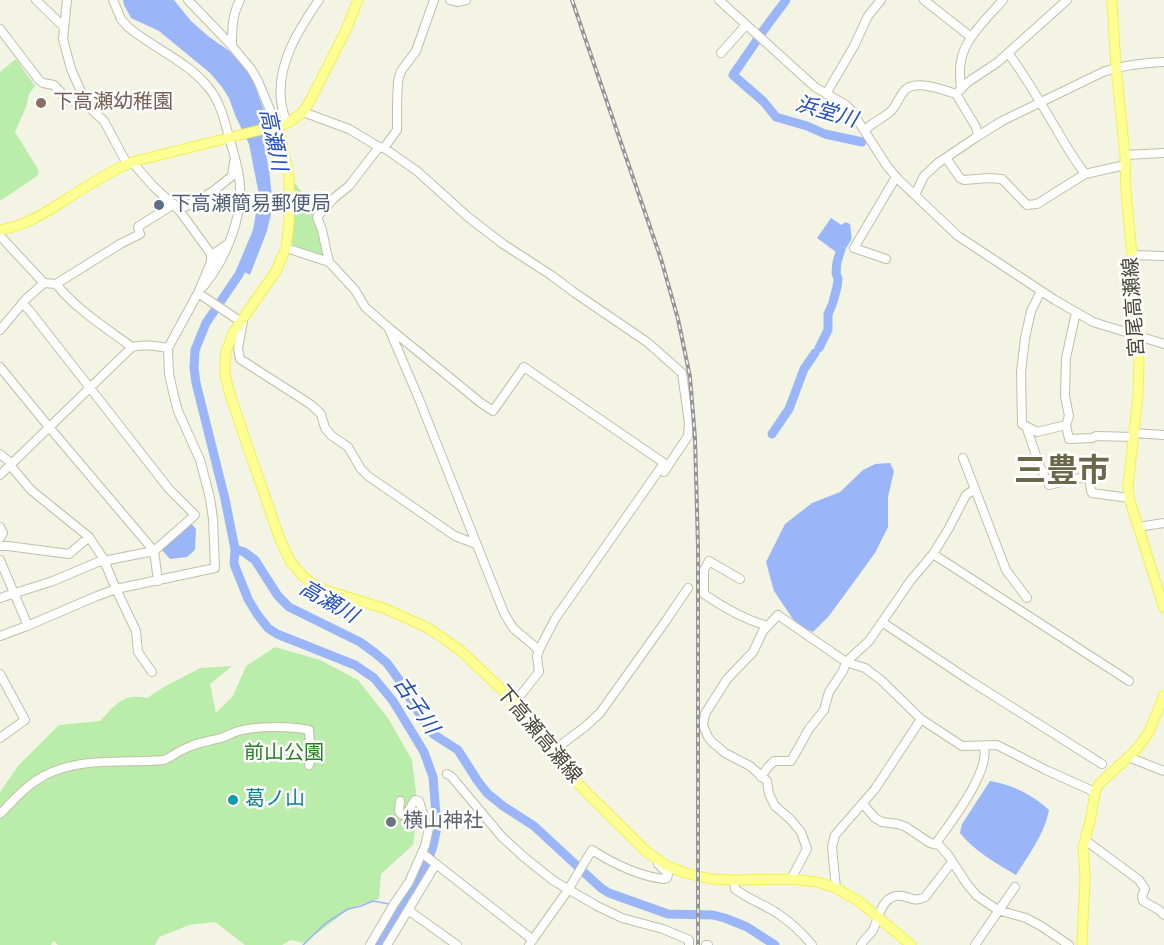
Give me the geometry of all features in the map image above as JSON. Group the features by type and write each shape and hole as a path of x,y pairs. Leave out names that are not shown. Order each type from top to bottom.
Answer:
{"main road":[{"path":"0,230 19,226 38,218 110,172 130,163 283,124 303,112 318,87 358,0"},
{"name":"宮尾高瀬線","path":"1112,0 1139,377 1128,488 1129,498 1164,608"},
{"name":"下高瀬高瀬線","path":"283,124 289,176 289,223 286,248 266,287 232,333 226,352 225,375 279,537 290,561 310,582 325,590 386,609 428,628 446,640 486,673 515,702 551,755 590,796 647,852 667,866 711,879 791,879 817,882 836,888 860,902 911,945"},
{"path":"1082,945 1085,878 1083,847 1095,792 1099,784 1134,752 1149,732 1164,695"}],"street":[{"path":"36,0 64,27"},
{"path":"68,0 63,39 71,69 87,105 104,121 130,163 177,207 211,254 211,262"},
{"path":"113,0 121,19 128,27 196,74 215,97 222,110 239,177 240,192 230,243 220,264 198,293"},
{"path":"188,0 251,69 273,115 283,124 285,119 281,78 287,57 293,42 319,0"},
{"path":"232,46 232,21 240,0"},
{"path":"329,262 322,230 316,217 349,186 397,130 398,81 401,71 416,51 434,0"},
{"path":"450,0 457,2 466,0"},
{"path":"718,0 814,87 846,105 896,177 958,236 1093,322 1164,344"},
{"path":"826,94 854,46 868,16 880,0"},
{"path":"924,0 971,37"},
{"path":"978,136 959,91 961,59 971,37 1003,0"},
{"path":"959,91 968,82 998,62 1067,0"},
{"path":"721,53 746,25"},
{"path":"0,29 39,80 54,85 68,100 87,105"},
{"path":"1008,53 1020,68 1085,174"},
{"path":"915,195 924,176 946,158 1002,121 1116,67 1164,62"},
{"path":"865,130 892,109 906,88 924,85 959,91"},
{"path":"303,112 349,129 417,171 468,218 639,337 682,374 689,423 688,436 664,471"},
{"path":"946,158 960,178 964,180 1002,179 1027,205 1036,204 1085,174 1125,160 1164,153"},
{"path":"0,236 44,283 56,284 140,234 139,226 212,192 232,176 234,156"},
{"path":"886,259 854,248 896,177"},
{"path":"0,636 116,589 215,568 210,498 200,460 178,411 169,374 168,348 198,293 216,252 230,243"},
{"path":"286,248 329,262 355,290 365,307 388,328 493,411 524,367 664,463 555,619 537,656 539,672 515,702"},
{"path":"1132,255 1164,256"},
{"path":"0,330 22,303 44,283"},
{"path":"56,284 78,307 132,347"},
{"path":"1041,291 1028,323 1021,372 1022,424 1037,432 1066,425"},
{"path":"198,293 243,321 238,349 240,359 321,414 325,428 348,447 368,476 455,536 476,544"},
{"path":"0,598 53,581 98,562 154,551 195,515 169,489 22,303"},
{"path":"1076,312 1066,358 1065,396 1068,416 1066,425 1070,439 1096,436 1164,435"},
{"path":"388,328 419,399 504,613 513,628 539,650"},
{"path":"0,475 132,347 150,345 168,348"},
{"path":"0,367 154,551 158,581"},
{"path":"1026,426 1049,485 1074,478 1089,477 1092,493 1129,498"},
{"path":"0,454 31,489 89,537 104,561 136,632 138,652 152,672"},
{"path":"963,458 1006,570 1027,598"},
{"path":"761,777 774,761 791,761 809,729 824,710 829,692 843,671 846,662 868,641 911,580 933,554 966,495 975,489"},
{"path":"1138,527 1164,523"},
{"path":"0,527 3,533 0,538"},
{"path":"0,546 69,554 89,537"},
{"path":"933,554 1129,681"},
{"path":"0,560 28,626"},
{"path":"740,579 709,561 704,570 704,594 730,612 767,626"},
{"path":"551,755 554,750 600,713 688,588"},
{"path":"791,879 807,849 801,832 775,807 767,782 750,766 725,753 712,742 703,725 705,714 727,679 753,652 763,631 778,615 846,662 865,668 881,680 921,719 962,746 997,745 1095,792"},
{"path":"882,622 1102,764"},
{"path":"0,674 25,720 0,738"},
{"path":"836,888 832,847 835,836 875,789 921,719"},
{"path":"0,814 33,782 56,770 90,762 164,760 200,742 248,729 298,728 309,730 311,757 309,765"},
{"path":"981,746 985,751 976,781 954,819 937,842 977,896 998,910 1026,918 1069,945"},
{"path":"1128,757 1164,771"},
{"path":"447,774 502,837 554,881 622,918 663,929 689,940 689,945"},
{"path":"370,945 409,882 425,846 429,828 419,801 414,800 405,816 399,811 400,801"},
{"path":"863,804 875,818 882,822 898,824 930,843 939,845"},
{"path":"1085,840 1139,880 1144,889 1143,901 1164,915"},
{"path":"422,853 531,942 592,850 642,876 667,878 666,871 647,852"},
{"path":"861,945 873,930 880,908 886,901 895,896 919,900 925,897 952,862"},
{"path":"387,945 435,864"},
{"path":"734,880 735,889 776,912 801,932 812,945"},
{"path":"975,945 1015,887"},
{"path":"408,910 457,945"}],"green space":[{"path":"16,59 35,86 29,94 15,132 39,171 37,176 0,201 0,72"},
{"path":"293,181 311,208 325,258 289,243"},
{"name":"前山公園","path":"275,647 320,660 358,680 388,718 412,760 418,808 413,845 381,874 379,899 350,908 304,943 291,940 282,945 245,945 215,922 189,925 159,937 155,945 58,945 54,941 51,945 0,945 0,792 18,766 59,725 100,721 115,705 125,699 147,698 200,668 232,666 210,684 216,713 233,696 246,666"}],"water":[{"path":"123,0 174,0 191,21 228,50 244,65 251,76 268,123 263,139 272,197 267,231 250,275 237,268 253,230 259,195 249,144 229,98 210,73 159,31 131,18"},
{"path":"831,218 843,226 843,238 836,252 817,238"},
{"path":"890,463 894,471 888,497 888,527 875,553 829,616 813,632 797,625 774,591 766,562 785,524 812,503 840,492 863,470 875,464"},
{"path":"191,523 196,529 195,550 187,557 170,559 161,549"},
{"path":"990,781 1021,791 1049,810 1040,836 1016,875 979,851 960,833 962,824"}],"waterway":[{"name":"浜堂川","path":"760,35 786,0"},
{"name":"浜堂川","path":"757,40 733,75 764,102 776,117 825,134 862,142"},
{"name":"浜堂川","path":"833,302 838,279 837,262 847,238 846,227"},
{"name":"古子川","path":"247,259 206,323 195,350 194,368 225,499 235,549 234,564 248,599 268,628 277,634 355,665 374,678 393,701 424,752 433,777 437,827 433,846 426,867 379,945"},
{"name":"浜堂川","path":"819,348 828,330 828,314 832,305"},
{"name":"浜堂川","path":"772,434 789,409 804,369 815,353"},
{"name":"高瀬川","path":"235,549 255,560 278,596 289,607 360,642 387,663 433,734 458,750 487,793 534,826 601,888 668,914 713,915 725,918 747,927 775,945"},
{"path":"303,945 326,923 348,909 373,901 389,904"}],"railway":[{"path":"572,0 661,259 678,319 690,377 695,438 698,547 698,945"}],"place":[{"name":"下高瀬幼稚園","path":"41,103"},
{"name":"下高瀬簡易郵便局","path":"159,205"},
{"name":"葛ノ山","path":"233,800"},
{"name":"横山神社","path":"391,822"}],"district":[{"name":"三豊市","path":"1062,473"}]}
